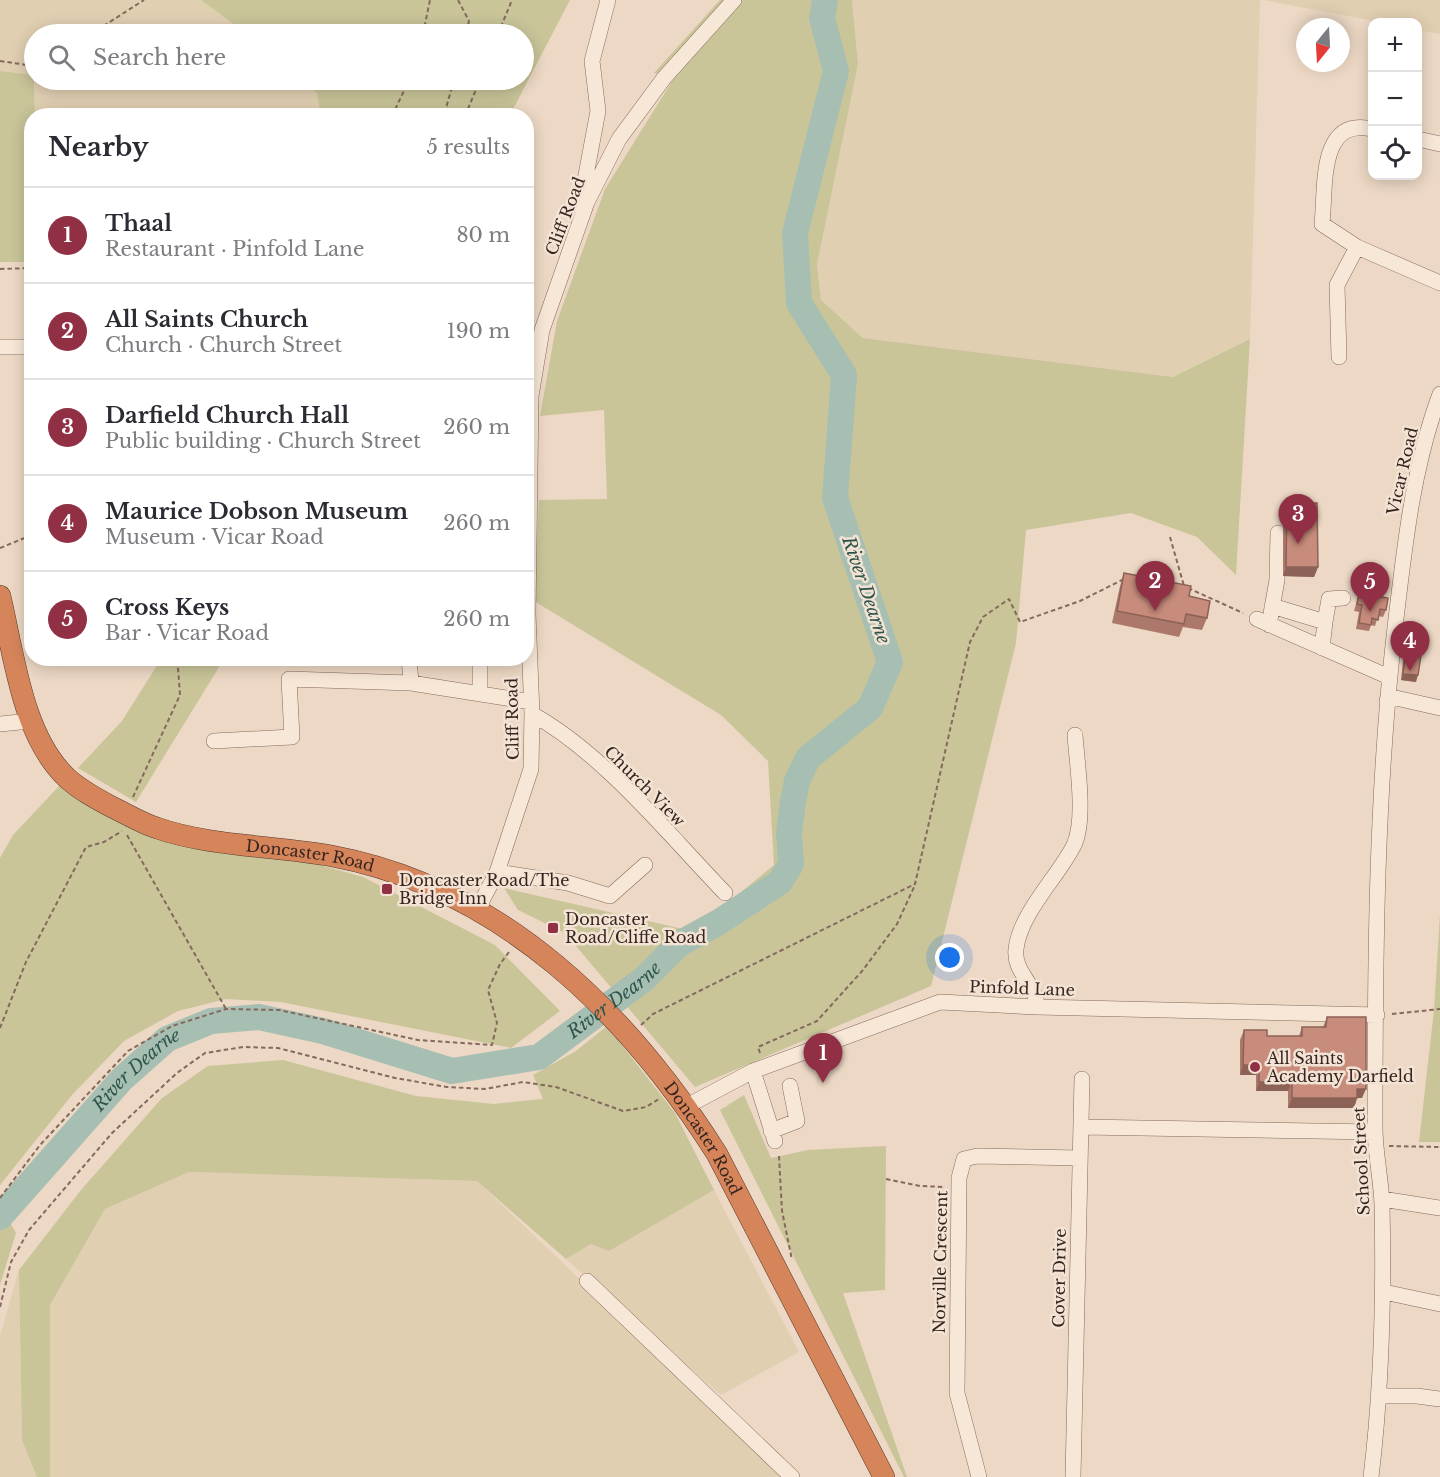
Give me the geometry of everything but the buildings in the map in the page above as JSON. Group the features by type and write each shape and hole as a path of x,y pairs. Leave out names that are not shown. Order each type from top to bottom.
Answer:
{"highway":[{"name":"Doncaster Road","path":"0,596 30,721 51,761 67,778 85,791 157,828 181,835 330,855 368,863 410,877 477,909 521,936 586,990 621,1025 674,1089 717,1155 884,1477"}],"street":[{"path":"580,222 580,202 598,111 592,61 608,0"},
{"name":"Cliff Road","path":"534,378 542,330 580,222 619,139 664,78 734,0"},
{"path":"1368,128 1356,125 1340,132 1330,148 1322,224 1357,247 1440,283"},
{"path":"1422,140 1440,144"},
{"path":"1339,357 1337,285 1357,247"},
{"path":"0,347 24,347"},
{"name":"Vicar Road","path":"1387,700 1410,502 1438,403"},
{"path":"1278,533 1277,580 1272,606 1263,622 1389,677"},
{"path":"1322,648 1329,599 1343,598"},
{"path":"1272,606 1325,622"},
{"path":"410,666 411,683"},
{"path":"480,666 480,694"},
{"name":"Cliff Road","path":"477,909 496,872 531,769 530,666"},
{"path":"214,741 292,737 289,679 411,683 480,694 532,708"},
{"path":"1387,700 1396,698 1440,708"},
{"name":"School Street","path":"1371,1477 1379,1396 1384,1292 1382,1199 1376,1139 1381,805 1387,700"},
{"name":"Church View","path":"532,708 606,771 725,893"},
{"path":"0,724 30,721"},
{"path":"1037,1007 1037,997 1020,971 1016,951 1019,932 1075,843 1079,798 1075,735"},
{"path":"496,872 568,883 610,896 645,865"},
{"name":"Pinfold Lane","path":"687,1106 759,1069 940,1002 1037,1007 1377,1015"},
{"path":"759,1069 773,1136 797,1121 790,1086"},
{"name":"Cover Drive","path":"1073,1477 1079,1158 1083,1127 1082,1079"},
{"path":"1083,1127 1376,1139"},
{"name":"Norville Crescent","path":"979,1477 957,1393 959,1187 964,1160 978,1156 1079,1158"},
{"path":"1382,1199 1440,1208"},
{"path":"587,1281 792,1477"},
{"path":"1384,1292 1440,1304"},
{"path":"1379,1396 1417,1396 1440,1399"}],"path":[{"path":"107,24 144,0"},
{"path":"425,24 429,0"},
{"path":"458,0 470,21 469,24"},
{"path":"502,24 512,0"},
{"path":"0,60 24,64"},
{"path":"396,108 404,90"},
{"path":"446,108 451,90"},
{"path":"468,108 476,90"},
{"path":"0,269 24,268"},
{"path":"1170,537 1184,586"},
{"path":"0,548 24,538"},
{"path":"759,1069 758,1047 817,1022 863,970 897,924 915,884 970,642 983,617 1009,599 1020,622 1037,618 1080,601 1113,582 1130,577"},
{"path":"1173,584 1184,586 1263,622"},
{"path":"125,813 180,695 179,666"},
{"path":"0,1028 26,962 86,847 104,842 124,830 226,1010"},
{"path":"653,1014 915,884"},
{"path":"0,1198 40,1145 128,1051 172,1026 226,1010 279,1010 418,1040 492,1045 497,1023 488,990 500,964 521,936"},
{"path":"1377,1015 1440,1009"},
{"path":"0,1307 11,1262 29,1230 112,1133 177,1073 205,1053 243,1047 278,1048 395,1078 447,1087 485,1089 523,1082 556,1087 623,1111 646,1107 674,1089"},
{"path":"773,1136 779,1153 782,1210 793,1264"},
{"path":"1376,1139 1440,1147"},
{"path":"886,1179 920,1186 959,1187"}],"shaded area":[{"path":"0,0 201,0 233,24 24,24 24,74 0,71"},
{"path":"201,0 570,0 534,69 534,24 233,24"},
{"path":"720,0 852,0 858,64 817,265 821,300 863,338 1173,377 1250,339 1236,575 1197,537 1131,513 1026,530 1016,643 931,986 695,1087 565,933 518,910 504,888 683,929 724,906 774,865 768,761 721,715 534,601 539,500 607,499 604,410 540,416 557,321 605,189 674,78 654,73"},
{"path":"852,0 1260,0 1250,339 1173,377 863,338 821,300 817,265 858,64"},
{"path":"1263,0 1440,0 1440,34 1422,31 1422,18 1368,20"},
{"path":"0,71 24,74 24,90 34,90 35,108 24,108 24,262 0,262"},
{"path":"35,90 313,90 317,93 320,108 35,108"},
{"path":"313,90 523,90 514,108 320,108 317,93"},
{"path":"157,666 220,666 136,802 78,768 122,721"},
{"path":"61,784 132,826 299,859 363,877 495,945 560,1011 511,1048 281,1002 226,999 178,1011 124,1041 72,1095 0,1185 0,858 13,835"},
{"path":"1440,914 1440,1142 1419,1142 1434,1010"},
{"path":"607,1026 675,1113 714,1190 609,1251 591,1244 566,1259 477,1181 189,1172 105,1209 50,1305 50,1477 37,1477 22,1440 19,1270 81,1190 162,1098 208,1066 283,1060 416,1096 494,1104 543,1099 533,1075 576,1051"},
{"path":"744,1095 771,1158 808,1150 886,1146 885,1290 843,1293 907,1477 904,1477 720,1110"},
{"path":"189,1172 477,1181 787,1477 50,1477 50,1305 105,1209"},
{"path":"714,1190 799,1352 721,1395 566,1259 591,1244 610,1250"},
{"path":"0,1206 16,1233 0,1285"},
{"path":"19,1270 22,1440 37,1477 0,1477 0,1336"}],"waterway":[{"name":"River Dearne","path":"0,1217 122,1079 167,1039 211,1021 259,1017 323,1031 452,1071 539,1057 644,979 679,944 719,922 780,882 791,864 789,832 793,802 797,781 808,758 870,708 890,662 835,498 844,375 799,303 795,233 836,71 822,18 825,0"}],"place":[{"name":"Darfield Church Hall","path":"1298,544"},
{"name":"All Saints Church","path":"1155,611"},
{"name":"Cross Keys","path":"1370,612"},
{"name":"Maurice Dobson Museum","path":"1410,671"},
{"name":"Doncaster Road/The Bridge Inn","path":"387,889"},
{"name":"Doncaster Road/Cliffe Road","path":"553,928"},
{"name":"All Saints Academy Darfield","path":"1255,1067"},
{"name":"Thaal","path":"823,1083"}]}
